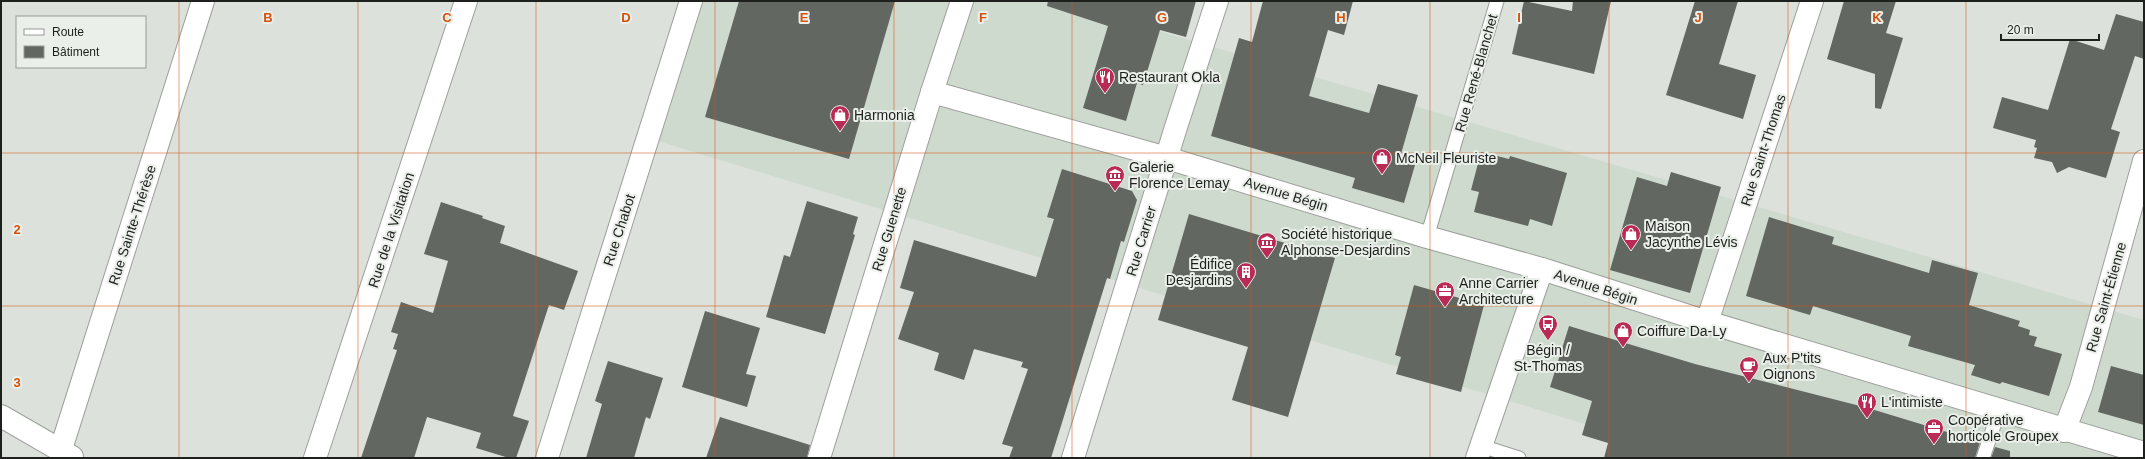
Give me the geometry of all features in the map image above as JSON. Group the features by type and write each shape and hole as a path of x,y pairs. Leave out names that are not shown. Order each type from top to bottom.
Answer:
{"street":[{"name":"Rue Sainte-Thérèse","path":"67,454 203,1"},
{"name":"Rue de la Visitation","path":"315,458 466,1"},
{"name":"Rue Chabot","path":"547,458 691,1"},
{"name":"Rue Guenette","path":"819,458 932,92 962,1"},
{"name":"Rue Carrier","path":"1073,458 1218,1"},
{"name":"Rue Saint-Thomas","path":"1707,322 1812,1"},
{"name":"Avenue Bégin","path":"932,92 1167,158 1427,237 1542,270 2064,431 2144,453"},
{"name":"Rue Saint-Étienne","path":"2064,431 2081,387 2144,161"},
{"path":"1479,452 1542,270"},
{"path":"1,416 67,454"}],"lane":[{"name":"Rue René-Blanchet","path":"1427,237 1497,1"},
{"path":"1983,458 1999,411"},
{"path":"1479,452 1519,458"}],"shaded area":[{"path":"691,1 1056,1 2144,320 2144,458 1696,458 648,138"}],"building":[{"path":"739,1 895,1 849,159 705,117"},
{"path":"1048,1 1196,1 1186,37 1160,30 1143,85 1137,83 1126,121 1083,108 1108,26 1047,6"},
{"path":"1263,1 1353,1 1344,35 1328,30 1309,96 1369,113 1378,84 1418,95 1399,161 1415,165 1404,203 1352,188 1355,178 1211,136 1239,38 1252,42"},
{"path":"1524,1 1572,11 1573,1 1611,1 1594,74 1512,54"},
{"path":"1695,1 1738,1 1719,64 1756,75 1743,119 1666,95"},
{"path":"1844,1 1896,1 1886,33 1903,38 1881,109 1875,108 1875,74 1827,59"},
{"path":"2116,14 2144,22 2144,59 2135,56 2111,129 2120,132 2106,178 2069,167 2057,173 2052,162 2034,158 2037,148 2034,147 2036,140 1993,128 2002,97 2048,110 2070,39 2104,50"},
{"path":"1481,152 1509,159 1510,156 1567,173 1552,226 1530,219 1528,226 1474,212 1479,192 1471,190"},
{"path":"1062,169 1132,191 1137,200 1124,242 1121,241 1110,279 1107,278 1051,458 1009,458 1013,447 1002,444 1028,369 1021,367 1023,362 974,349 964,380 934,370 939,353 898,339 914,292 900,288 914,240 1036,277 1054,219 1047,217"},
{"path":"1671,172 1721,187 1690,293 1610,270 1637,177 1667,186"},
{"path":"807,201 858,217 853,234 855,235 825,334 766,317 784,255 790,257"},
{"path":"441,202 483,216 482,218 505,226 500,243 578,271 564,310 549,305 513,416 529,421 516,458 509,458 476,448 481,433 427,417 414,458 361,458 397,350 393,349 398,334 391,332 401,302 433,313 448,261 424,254"},
{"name":"Édifice Desjardins","path":"1189,214 1335,258 1288,417 1232,400 1248,347 1158,320"},
{"path":"1769,217 1834,237 1832,244 1929,273 1932,260 1978,273 1969,305 2020,321 2018,326 2030,330 2029,335 2037,337 2034,346 2062,354 2049,396 2002,382 2000,384 1971,375 1975,365 1908,346 1911,336 1813,306 1810,315 1746,296"},
{"path":"1414,285 1484,305 1461,392 1396,374 1401,357 1395,355"},
{"path":"705,311 760,328 746,374 756,376 747,407 682,387"},
{"path":"1569,326 1695,364 1868,408 1980,442 1975,458 1604,458 1608,443 1582,435 1592,401 1550,387"},
{"path":"608,361 663,378 650,419 646,417 634,458 586,458 602,404 595,401"},
{"path":"2111,366 2144,375 2144,425 2098,412"},
{"path":"720,417 810,445 807,458 706,458"},
{"path":"1995,447 2010,451 2010,458 1991,458"}],"place":[{"name":"Restaurant Okla","path":"1105,94"},
{"name":"Harmonia","path":"840,132"},
{"name":"McNeil Fleuriste","path":"1382,175"},
{"name":"Galerie Florence Lemay","path":"1115,192"},
{"name":"Maison Jacynthe Lévis","path":"1631,251"},
{"name":"Société historique Alphonse-Desjardins","path":"1267,259"},
{"name":"Édifice Desjardins","path":"1246,289"},
{"name":"Anne Carrier Architecture","path":"1445,308"},
{"name":"Bégin / St-Thomas","path":"1548,341"},
{"name":"Coiffure Da-Ly","path":"1623,348"},
{"name":"Aux P'tits Oignons","path":"1749,383"},
{"name":"L'intimiste","path":"1867,419"},
{"name":"Coopérative horticole Groupex","path":"1934,445"}]}
